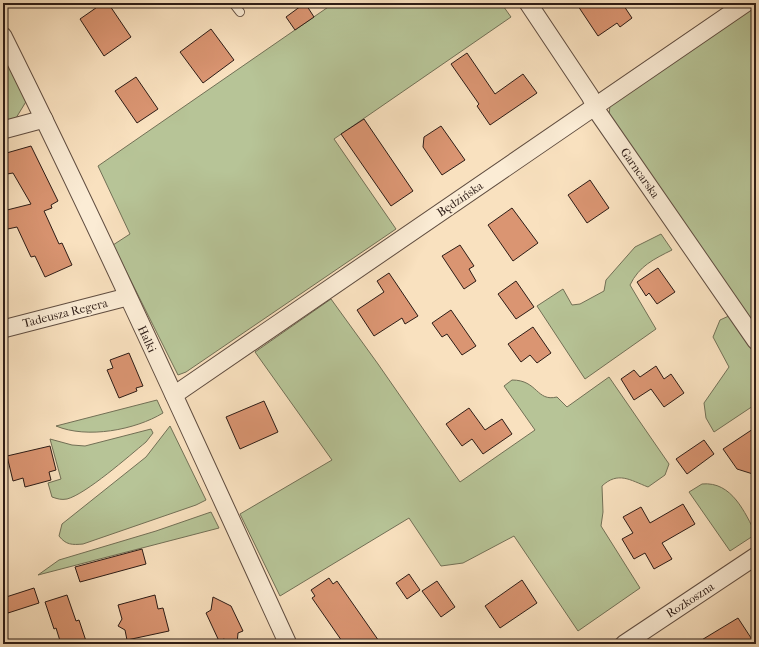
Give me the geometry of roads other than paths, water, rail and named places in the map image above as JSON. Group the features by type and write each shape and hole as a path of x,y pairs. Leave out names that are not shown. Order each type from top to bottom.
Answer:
{"street":[{"name":"Garncarska","path":"528,3 596,107 756,341"},
{"name":"Będzińska","path":"174,395 746,3"},
{"name":"Halki","path":"3,36 174,395 288,644"},
{"path":"3,130 44,120"},
{"name":"Tadeusza Regera","path":"3,329 127,297"},
{"name":"Rozkoszna","path":"624,644 756,556"}],"lane":[{"path":"234,3 240,12"}]}
